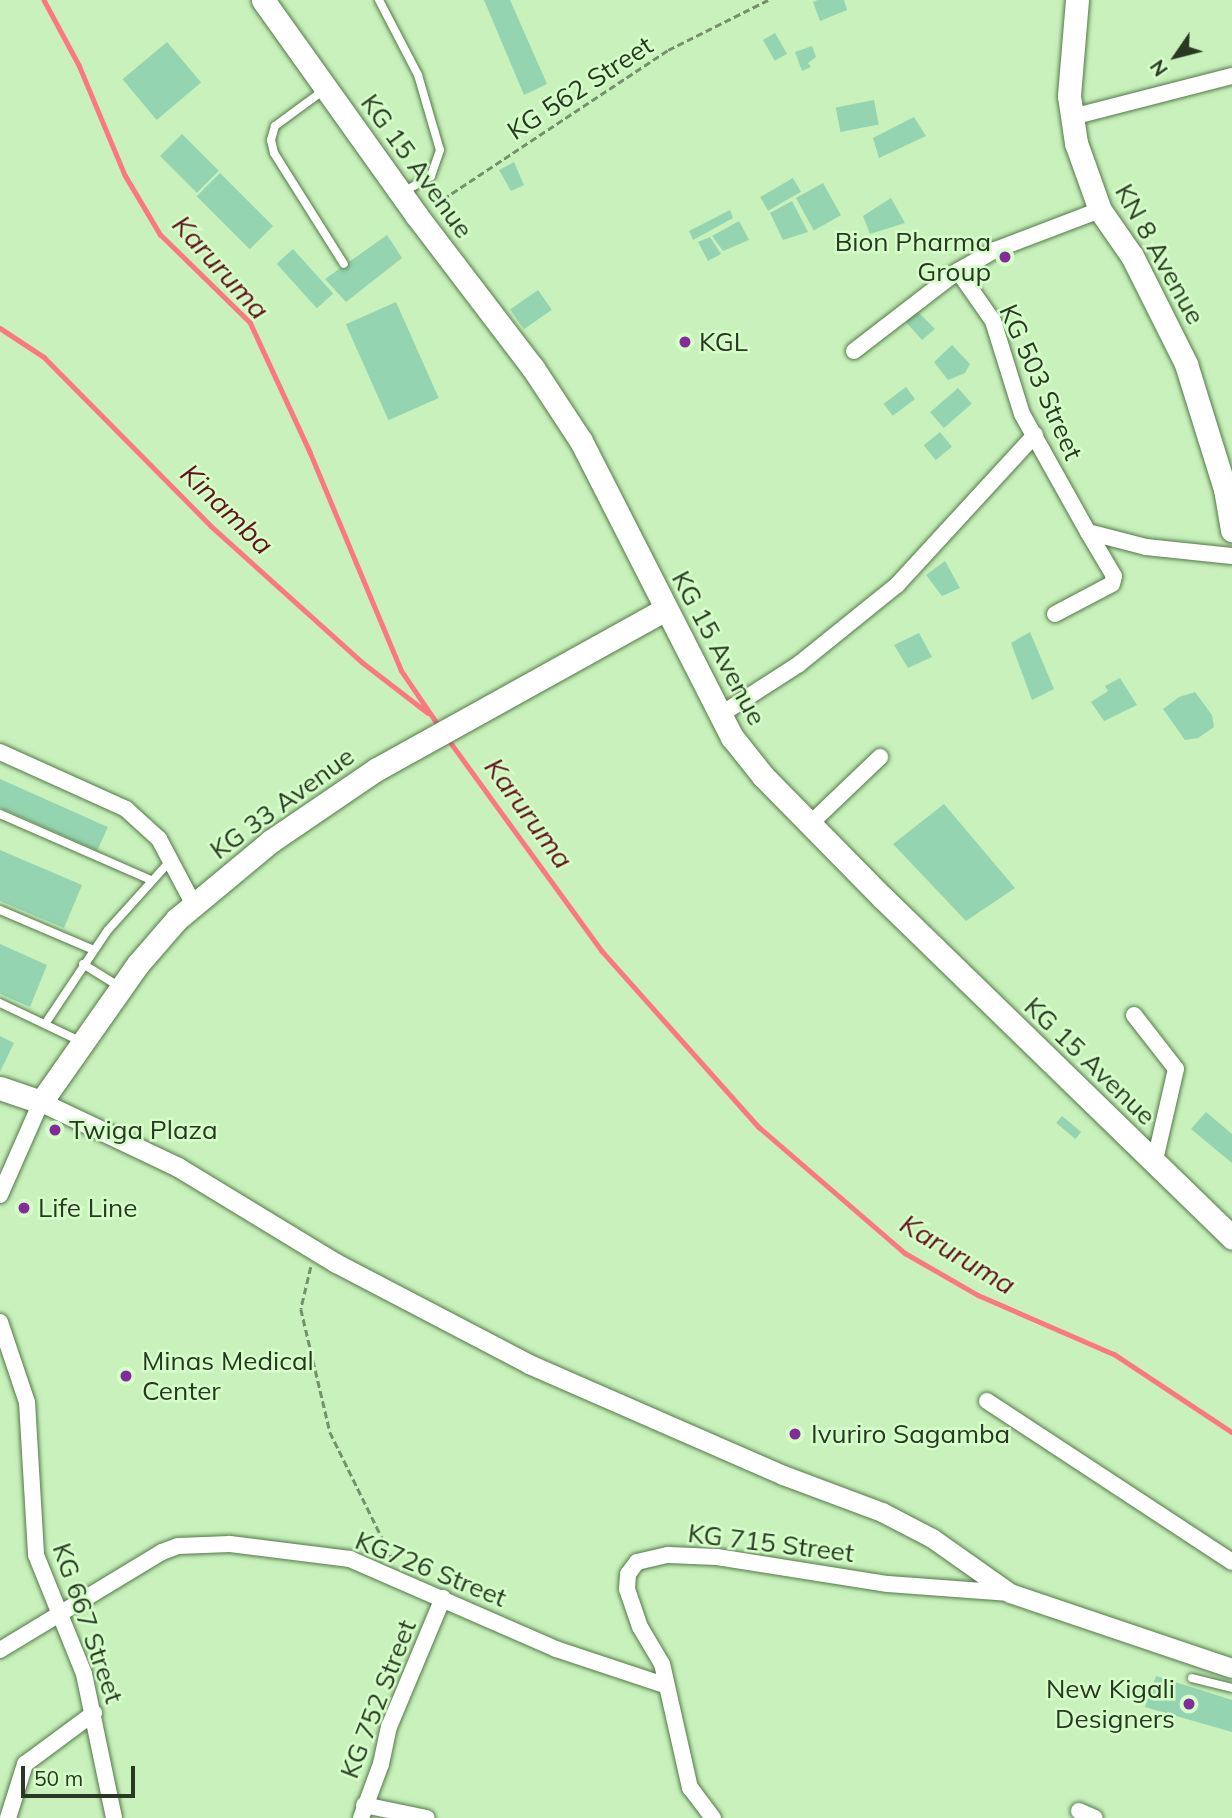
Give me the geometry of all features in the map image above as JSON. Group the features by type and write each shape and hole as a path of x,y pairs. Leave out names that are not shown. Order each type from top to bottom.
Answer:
{"main road":[{"name":"KG 15 Avenue","path":"263,0 417,216 533,368 581,441 664,610 720,715 763,776 1154,1164 1232,1237"},
{"name":"KN 8 Avenue","path":"1077,0 1070,84 1072,117 1100,210 1132,256 1186,364 1225,489 1232,530"},
{"name":"KG 33 Avenue","path":"41,1102 120,987 194,905 271,841 377,769 664,610"},
{"path":"0,1088 41,1102"}],"street":[{"path":"1072,117 1232,76"},
{"path":"853,351 958,271 995,250 1100,210"},
{"name":"KG 503 Street","path":"958,271 993,321 1018,403 1114,576 1112,584 1055,614"},
{"path":"720,715 799,664 897,585 1035,435"},
{"path":"1088,532 1146,547 1232,556"},
{"path":"0,752 125,809 159,839 172,859 194,905"},
{"path":"810,824 880,757"},
{"path":"1134,1015 1176,1069 1154,1164"},
{"path":"0,1195 41,1102 178,1167 315,1250 529,1364 782,1475 882,1512 932,1538 1010,1593 1232,1668"},
{"name":"KG 667 Street","path":"0,1322 27,1402 36,1555 61,1611 94,1713 114,1818"},
{"path":"986,1401 1232,1562"},
{"name":"KG726 Street","path":"0,1650 61,1611 178,1546 230,1544 307,1551 350,1559 402,1578 556,1649 664,1685"},
{"name":"KG 715 Street","path":"713,1818 690,1788 664,1685 662,1664 640,1627 627,1589 628,1574 646,1558 717,1557 888,1584 1010,1593"},
{"name":"KG 752 Street","path":"362,1812 381,1764 389,1727 443,1598"},
{"path":"8,1818 25,1764 94,1713"},
{"path":"1079,1811 1096,1818"},
{"path":"362,1812 427,1818"}],"lane":[{"path":"379,0 418,75 440,150 431,176 401,193"},
{"path":"326,88 275,126 271,140 274,153 344,264"},
{"path":"0,814 150,880"},
{"path":"45,1024 83,964 150,880 172,859"},
{"path":"0,911 94,950"},
{"path":"83,964 120,987"},
{"path":"0,1003 82,1042"},
{"path":"1192,1678 1232,1688"}],"path":[{"name":"KG 562 Street","path":"417,216 668,50 768,0"},
{"path":"315,1250 301,1309 330,1432 402,1578"}],"building":[{"path":"484,0 510,0 547,84 524,95"},
{"path":"844,0 847,10 820,21 813,2"},
{"path":"775,33 787,54 775,61 763,40"},
{"path":"167,42 201,83 157,120 123,79"},
{"path":"812,46 816,57 808,63 811,67 802,71 795,52"},
{"path":"874,100 879,125 840,132 836,107"},
{"path":"914,117 926,136 879,158 873,138"},
{"path":"182,134 219,171 197,193 160,156"},
{"path":"514,162 524,185 511,191 499,170"},
{"path":"220,173 273,226 250,249 197,196"},
{"path":"793,178 801,192 768,211 760,197"},
{"path":"823,183 841,215 814,230 796,198"},
{"path":"891,198 905,223 870,234 863,216"},
{"path":"792,201 808,232 783,240 770,213"},
{"path":"730,210 733,218 693,240 689,231"},
{"path":"739,221 749,240 723,251 712,236"},
{"path":"387,235 402,258 346,302 325,279"},
{"path":"710,237 721,254 708,261 698,242"},
{"path":"293,249 333,294 317,308 277,264"},
{"path":"538,290 552,310 524,329 510,310"},
{"path":"396,302 439,398 388,420 346,324"},
{"path":"918,312 935,329 922,340 905,321"},
{"path":"952,345 970,364 965,373 948,380 934,362"},
{"path":"906,387 915,399 893,416 884,404"},
{"path":"958,388 972,404 944,428 930,412"},
{"path":"940,432 952,447 936,460 924,445"},
{"path":"945,561 960,588 942,596 926,575"},
{"path":"1030,632 1054,689 1032,700 1011,643"},
{"path":"919,633 932,657 908,668 894,645"},
{"path":"1120,678 1137,705 1104,721 1091,702 1108,691 1105,686"},
{"path":"1195,692 1212,715 1214,727 1198,738 1185,740 1163,709 1179,697"},
{"path":"0,779 108,827 97,851 0,807"},
{"path":"944,804 1015,888 966,921 893,844"},
{"path":"0,850 82,885 64,928 0,901"},
{"path":"0,944 47,965 30,1007 0,994"},
{"path":"0,1036 14,1043 0,1072"},
{"path":"1206,1112 1232,1134 1232,1163 1191,1129"},
{"path":"1062,1116 1081,1132 1075,1139 1056,1123"},
{"name":"New Kigali Designers","path":"1156,1676 1232,1700 1232,1732 1145,1707"}],"waterway":[{"name":"Karuruma","path":"44,0 79,65 125,175 160,234 250,322 310,452 401,670 439,726"},
{"name":"Kinamba","path":"0,328 44,357 211,526 362,662 428,713"},
{"name":"Karuruma","path":"448,739 602,951 759,1127 905,1253 978,1295 1114,1354 1232,1432"}],"place":[{"name":"Bion Pharma Group","path":"1005,257"},
{"name":"KGL","path":"685,342"},
{"name":"Twiga Plaza","path":"55,1130"},
{"name":"Life Line","path":"24,1208"},
{"name":"Minas Medical Center","path":"126,1376"},
{"name":"Ivuriro Sagamba","path":"795,1434"},
{"name":"New Kigali Designers","path":"1189,1704"}]}
